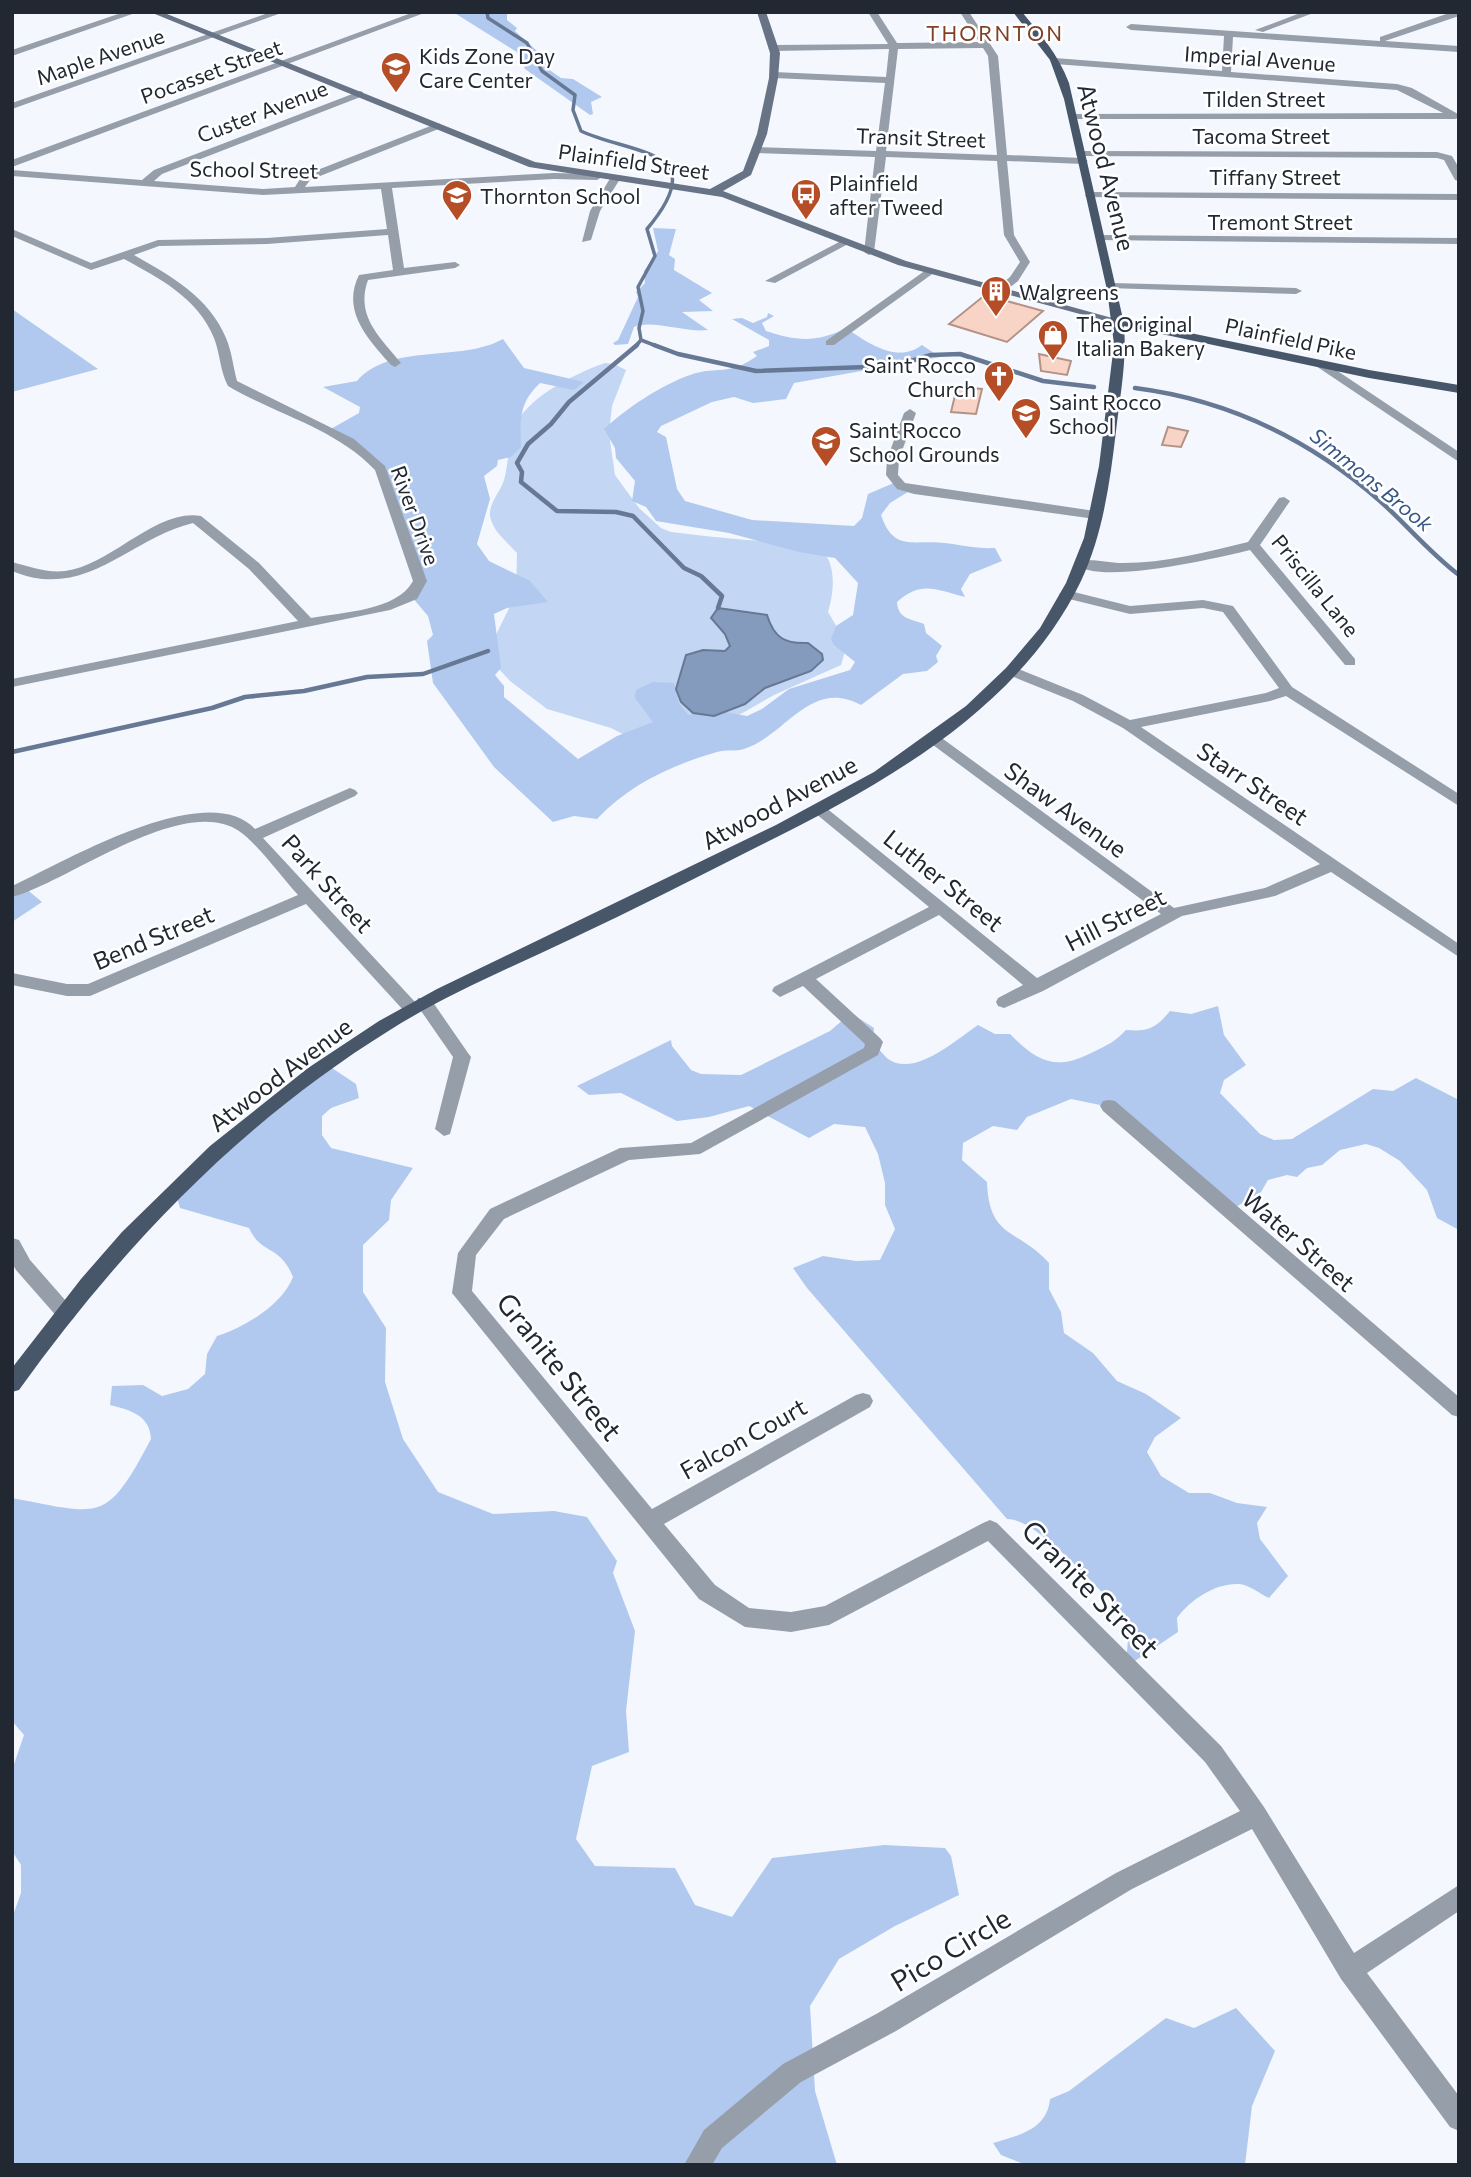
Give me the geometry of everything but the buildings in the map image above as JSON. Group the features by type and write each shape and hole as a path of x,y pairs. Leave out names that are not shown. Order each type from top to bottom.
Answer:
{"main road":[{"name":"Plainfield Street","path":"154,12 533,165 597,177 713,191 869,252 930,272 1116,321"},
{"path":"713,191 747,174 758,150 774,75 774,48 761,12"},
{"name":"Atwood Avenue","path":"12,1384 122,1242 199,1165 249,1121 361,1040 418,1005 820,810 934,739 1011,671 1042,634 1081,564 1095,515 1120,346 1112,286 1072,116 1055,61 1017,12"},
{"name":"Plainfield Pike","path":"1116,321 1320,364 1459,389"}],"street":[{"path":"12,52 134,12"},
{"name":"Maple Avenue","path":"12,106 280,12"},
{"name":"Pocasset Street","path":"12,164 423,12"},
{"path":"869,252 894,46 872,12"},
{"path":"964,12 993,56 998,85 1000,159 1009,235 1025,262 1014,278 1000,290"},
{"path":"1250,33 1312,12"},
{"path":"1381,43 1383,39 1459,13"},
{"path":"1131,27 1459,49"},
{"path":"1226,74 1229,32"},
{"path":"774,48 986,44"},
{"name":"Imperial Avenue","path":"1055,61 1404,89 1455,114"},
{"path":"774,75 890,80"},
{"name":"Custer Avenue","path":"143,184 158,172 360,94"},
{"name":"Tilden Street","path":"1072,116 1455,114"},
{"path":"299,191 300,182 306,178 438,126"},
{"name":"Transit Street","path":"758,150 1000,159 1082,158"},
{"name":"Tacoma Street","path":"1082,158 1441,156 1448,158 1459,178"},
{"name":"School Street","path":"496,180 533,165"},
{"name":"School Street","path":"12,173 263,192 597,177"},
{"path":"12,186 29,174"},
{"path":"586,240 595,211 615,179"},
{"path":"386,185 399,270"},
{"name":"Tiffany Street","path":"1090,195 1459,197"},
{"path":"12,232 88,266 173,241 311,238 392,232"},
{"name":"Tremont Street","path":"1101,238 1459,241"},
{"path":"771,281 845,243"},
{"name":"River Drive","path":"12,683 390,606 412,596 420,580 381,469 351,442 232,383 221,340 201,307 171,282 123,254"},
{"path":"395,363 361,320 357,292 365,275 455,265"},
{"path":"830,344 930,272"},
{"path":"1112,286 1296,291"},
{"path":"1320,364 1459,458"},
{"path":"909,413 893,459 892,475 901,486 1095,515"},
{"name":"Priscilla Lane","path":"1284,500 1253,545 1350,662"},
{"path":"14,569 51,576 81,573 96,568 165,528 196,519 254,565 309,624"},
{"path":"1081,564 1107,568 1166,566 1253,545"},
{"path":"1066,594 1130,610 1203,604 1228,609 1287,690 1459,801"},
{"name":"Starr Street","path":"1011,671 1077,698 1128,724 1459,952"},
{"path":"1128,724 1269,697 1287,690"},
{"name":"Shaw Avenue","path":"934,739 1173,915"},
{"name":"Park Street","path":"350,793 253,836 307,897 418,1005 462,1057 444,1129"},
{"name":"Luther Street","path":"820,810 942,907 1037,988"},
{"path":"12,892 153,828 209,817 245,828 253,836"},
{"name":"Hill Street","path":"1004,1002 1037,988 1173,915 1269,892 1332,864"},
{"name":"Bend Street","path":"12,979 67,990 90,990 307,897"},
{"path":"780,991 942,907"},
{"name":"Granite Street","path":"805,978 873,1042 872,1051 694,1149 626,1153 498,1214 467,1253 462,1293 707,1592 746,1617 791,1622 829,1615 990,1529 1213,1754 1256,1815 1350,1970 1459,2118"},
{"name":"Water Street","path":"1109,1106 1459,1409"},
{"path":"12,1245 23,1265 65,1314"},
{"name":"Falcon Court","path":"650,1521 863,1401"},
{"name":"Pico Circle","path":"697,2165 713,2139 792,2073 887,2022 1124,1881 1256,1815"},
{"path":"1350,1970 1459,1897"}],"shaded area":[{"path":"453,12 507,12 507,20 517,28 515,31 536,50 551,71 561,78 573,79 602,97 591,102 593,114 590,115 525,69 517,52"},
{"path":"653,228 676,229 669,255 675,259 674,270 712,293 699,300 713,311 682,312 708,330 641,325 634,327 628,344 615,345 613,343 618,340 638,297 636,292 645,283 644,271 658,251"},
{"path":"12,309 98,369 12,392"},
{"path":"768,313 774,316 762,323 766,331 777,334 806,339 825,336 846,328 883,349 903,352 922,345 940,357 794,383 786,399 753,403 734,397 712,402 661,426 657,432 666,437 677,489 685,501 752,520 854,526 862,518 868,494 896,482 911,490 890,503 881,515 892,535 906,542 995,548 1002,561 970,574 961,589 965,597 922,589 897,602 903,615 924,624 926,633 942,646 936,656 938,662 927,671 903,674 861,705 843,699 827,699 813,703 759,742 741,750 720,751 700,757 652,777 623,796 597,819 574,816 553,822 494,767 433,683 427,641 433,635 428,616 411,596 418,581 381,472 329,430 359,413 360,407 323,387 357,381 371,369 388,361 467,350 503,339 524,368 584,382 574,390 540,383 528,397 522,412 521,447 511,457 498,460 497,466 484,476 490,499 477,544 489,561 530,581 548,602 507,608 494,614 501,668 495,675 504,686 504,697 578,759 617,736 653,722 635,698 636,690 653,682 674,683 679,703 688,715 714,710 747,716 762,709 789,689 850,670 855,662 834,645 831,639 836,626 853,615 858,583 835,558 799,552 729,533 656,521 646,507 632,501 635,481 616,458 615,448 604,429 634,405 668,385 700,372 730,369 757,356 753,352 769,346 769,340 732,319 742,318 753,323 767,317"},
{"path":"605,363 626,370 612,406 609,434 615,475 639,508 661,528 671,532 747,540 801,541 824,552 833,577 828,612 847,644 841,665 774,695 739,715 638,742 611,728 547,709 510,681 489,658 488,651 516,594 517,553 495,529 490,515 504,480 514,428 524,412 544,394 568,379"},
{"path":"718,608 767,615 777,634 787,641 808,643 822,654 823,660 811,671 765,688 745,704 714,716 693,713 681,702 676,689 686,655 703,650 725,651 730,646 725,634 711,618"},
{"path":"24,887 42,902 12,922 12,892"},
{"path":"1218,1006 1224,1035 1246,1065 1224,1080 1220,1093 1260,1134 1274,1140 1292,1139 1373,1089 1393,1091 1416,1078 1459,1100 1459,1230 1437,1218 1427,1190 1400,1161 1379,1148 1366,1144 1340,1150 1322,1165 1307,1168 1297,1177 1287,1175 1268,1180 1261,1192 1231,1210 1105,1106 1071,1099 1027,1117 1017,1130 993,1126 963,1143 962,1160 987,1182 993,1214 999,1223 1049,1263 1049,1289 1061,1312 1064,1333 1093,1353 1117,1381 1146,1394 1181,1418 1155,1437 1147,1452 1161,1476 1189,1493 1210,1493 1237,1503 1267,1507 1257,1523 1260,1539 1288,1576 1269,1598 1243,1584 1230,1584 1212,1590 1196,1599 1177,1618 1178,1632 1126,1667 1129,1624 1125,1616 1052,1544 1020,1522 1007,1519 807,1288 793,1268 823,1256 856,1261 880,1260 895,1229 885,1205 885,1183 878,1154 865,1127 834,1124 809,1138 749,1106 709,1117 677,1121 621,1093 589,1095 577,1086 671,1040 672,1046 691,1070 701,1074 741,1075 830,1031 851,1013 874,1028 873,1042 888,1059 899,1064 923,1060 978,1025 995,1034 1010,1034 1030,1052 1048,1061 1058,1062 1080,1058 1098,1050 1126,1030 1151,1028 1170,1011 1191,1014"},
{"path":"329,1066 356,1084 359,1098 331,1108 322,1116 322,1135 331,1148 413,1168 391,1200 389,1220 363,1245 363,1292 386,1328 385,1382 403,1439 438,1492 493,1514 554,1511 587,1517 617,1561 613,1573 635,1631 626,1711 629,1752 592,1766 576,1839 595,1866 675,1868 695,1905 732,1917 772,1858 884,1845 945,1848 951,1856 959,1895 895,1926 839,1959 810,2006 815,2091 837,2165 12,2165 12,1918 21,1893 21,1865 12,1851 12,1770 24,1735 12,1721 12,1498 84,1509 98,1507 111,1500 136,1467 151,1439 143,1419 110,1405 112,1386 143,1385 162,1396 188,1389 205,1374 207,1354 217,1336 261,1314 288,1287 293,1277 288,1266 259,1243 249,1228 180,1208 174,1188"},
{"path":"1236,2008 1275,2051 1252,2106 1245,2165 1026,2165 1001,2155 993,2143 1030,2130 1043,2118 1050,2099 1069,2091 1166,2018 1194,2028"}],"waterway":[{"path":"487,12 488,18 527,43 542,71 575,95 573,110 581,131 642,151 659,159 669,169 673,183 666,203 647,229 655,256 638,287 643,311 639,328 641,340"},
{"name":"Simmons Brook","path":"636,346 641,340"},
{"name":"Simmons Brook","path":"641,340 659,347"},
{"name":"Simmons Brook","path":"654,345 678,354 756,371 894,366 931,355 960,354 1043,381 1094,387"},
{"path":"636,346 569,402 551,424 528,444 517,463 522,472 521,482 557,511 616,512 633,516 684,568 701,576 722,596 718,608"},
{"name":"Simmons Brook","path":"1135,388 1203,402 1235,413 1296,441 1325,459 1380,501 1459,575"},
{"path":"12,752 212,708 245,697 304,691 367,677 423,674 488,651"}],"place":[{"name":"Kids Zone Day Care Center","path":"396,94"},
{"name":"Plainfield after Tweed","path":"806,221"},
{"name":"Thornton School","path":"457,222"},
{"name":"Walgreens","path":"996,318"},
{"name":"The Original Italian Bakery","path":"1053,362"},
{"name":"Saint Rocco Church","path":"999,403"},
{"name":"Saint Rocco School","path":"1026,440"},
{"name":"Saint Rocco School Grounds","path":"826,468"}],"district":[{"name":"THORNTON","path":"995,32"}]}
